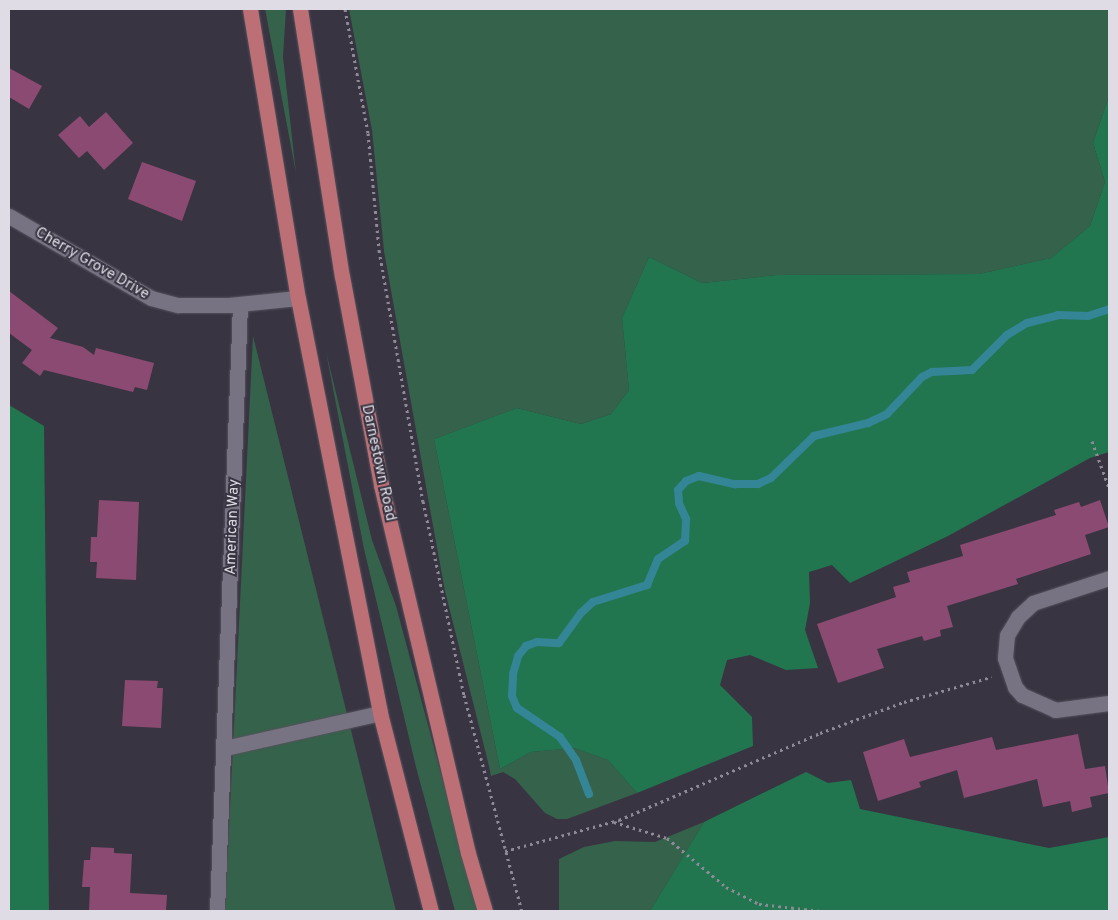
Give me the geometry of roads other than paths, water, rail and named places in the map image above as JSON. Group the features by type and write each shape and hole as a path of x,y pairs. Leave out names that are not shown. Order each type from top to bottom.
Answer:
{"main road":[{"path":"250,9 298,298 380,713 431,911"},
{"name":"Darnestown Road","path":"300,9 342,276 381,485 468,852 485,911"}],"street":[{"name":"Cherry Grove Drive","path":"9,216 151,298 178,305 240,305 298,298"},
{"name":"American Way","path":"217,911 225,748 240,305"},
{"path":"1109,578 1034,603 1018,617 1007,634 1008,672 1022,695 1055,710 1109,703"},
{"path":"225,748 380,713"}],"waterway":[{"path":"589,794 576,760 560,737 517,708 512,696 513,674 518,656 526,646 537,642 559,643 581,613 593,602 647,585 658,559 685,541 686,519 679,503 678,490 686,481 699,476 735,484 758,484 771,478 814,436 868,423 887,414 922,377 932,372 972,370 1007,335 1027,323 1058,315 1088,316 1109,309"}]}
